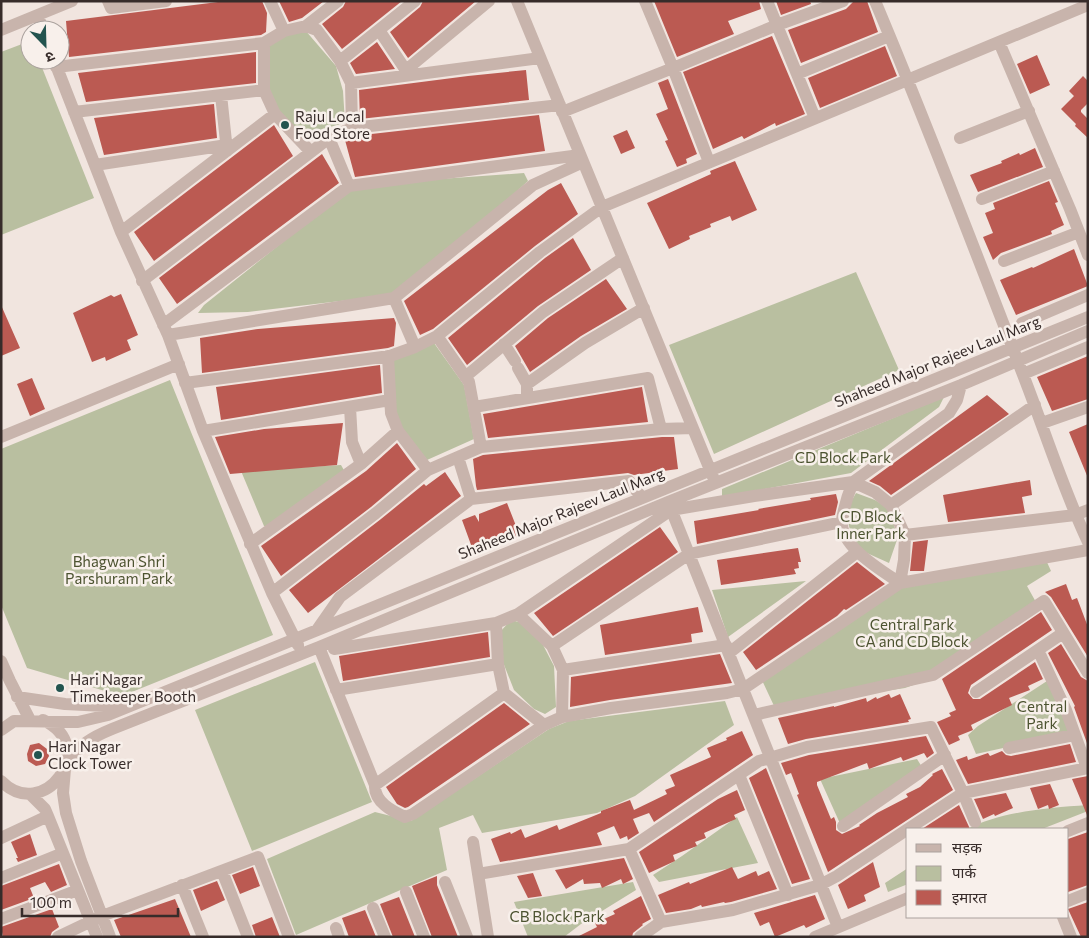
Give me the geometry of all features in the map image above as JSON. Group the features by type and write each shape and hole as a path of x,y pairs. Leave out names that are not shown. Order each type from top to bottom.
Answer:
{"street":[{"path":"1,30 38,16 53,5 72,1"},
{"path":"108,1 111,8 166,1"},
{"path":"270,1 284,31"},
{"path":"70,62 264,43 284,31 306,26 338,1"},
{"path":"340,61 415,1"},
{"path":"408,73 489,1"},
{"path":"517,1 716,483"},
{"path":"645,1 709,162"},
{"path":"767,1 815,118"},
{"path":"142,281 329,138 352,128 561,108 673,68 777,25 843,1"},
{"path":"875,1 908,79 1018,360 1075,515 1088,542"},
{"path":"185,383 388,356 415,347 437,336 540,252 602,207 1088,4"},
{"path":"38,16 39,20"},
{"path":"306,26 317,30 340,61 351,83 352,128"},
{"path":"379,30 408,73"},
{"path":"797,74 889,36"},
{"path":"999,42 1088,255"},
{"path":"264,43 264,90 275,114 311,152"},
{"path":"351,83 408,73 540,58"},
{"path":"58,70 142,281 179,364 202,431 272,593 303,654"},
{"path":"74,112 264,90"},
{"path":"221,95 227,148"},
{"path":"960,138 1029,111"},
{"path":"122,232 227,148 275,114"},
{"path":"329,138 349,186"},
{"path":"95,165 227,148"},
{"path":"165,330 349,186 582,159"},
{"path":"165,330 394,298 533,184 582,159"},
{"path":"982,199 1054,171"},
{"path":"1004,261 1079,232"},
{"path":"465,377 543,312 623,258"},
{"path":"1022,323 1088,295"},
{"path":"394,298 415,347"},
{"path":"527,384 585,343 644,308"},
{"name":"Shaheed Major Rajeev Laul Marg","path":"2,730 14,721 78,722 108,715 1088,317"},
{"name":"Shaheed Major Rajeev Laul Marg","path":"30,794 45,790 57,782 78,748 94,736 319,648 670,506 716,483 960,385 1088,331"},
{"path":"437,336 469,382 482,447"},
{"path":"504,344 527,384 527,398"},
{"path":"1023,374 1088,347"},
{"path":"388,356 391,413 398,431 428,470"},
{"path":"1,437 179,364"},
{"path":"474,407 648,378 661,429"},
{"path":"334,649 496,623 518,614 670,506 853,482 949,413 957,400 960,385"},
{"path":"202,431 390,400"},
{"path":"891,505 1035,405"},
{"path":"350,407 352,442 360,464"},
{"path":"1042,423 1088,407"},
{"path":"272,593 376,513 428,470 482,447 661,429 693,428"},
{"path":"250,544 360,464 398,431"},
{"path":"458,457 472,499"},
{"path":"317,630 340,597 472,499 629,481 642,498"},
{"path":"853,482 875,492 891,505 905,535 904,560 900,583"},
{"path":"853,482 842,522 847,538 857,552 900,583"},
{"path":"662,490 838,927"},
{"path":"905,535 1075,515 1088,510"},
{"path":"552,646 689,554 842,522"},
{"path":"319,648 375,785 377,798 392,811 405,817 413,814 544,724 562,717 611,708 727,693 743,689 900,583 1088,550"},
{"path":"563,670 727,649 857,552"},
{"path":"754,715 933,675 1044,602 1088,673"},
{"path":"518,614 552,646 563,670 562,717"},
{"path":"496,623 498,664 504,693 544,724"},
{"path":"976,692 1063,633"},
{"path":"910,828 964,793 1087,768 1066,710 1038,650"},
{"path":"1,661 17,697 30,720"},
{"path":"336,690 498,664"},
{"path":"375,785 504,693"},
{"path":"17,697 66,704 128,707"},
{"path":"1,718 2,730"},
{"path":"43,720 59,731 65,741 68,752 63,793 66,813 96,918 97,937"},
{"path":"478,874 629,849 758,762 770,757 807,747 931,727 964,793 975,822"},
{"path":"1009,748 1074,734"},
{"path":"843,826 945,755"},
{"path":"739,775 788,895"},
{"path":"1,782 15,791 30,794 44,809 78,890 110,937"},
{"path":"1,838 48,816"},
{"path":"1069,831 1088,823"},
{"path":"640,937 661,922 733,910 820,885 906,830"},
{"path":"473,842 488,937"},
{"path":"629,849 661,922"},
{"path":"1,878 63,853"},
{"path":"58,937 96,918 258,857 289,937"},
{"path":"222,871 248,937"},
{"path":"445,882 467,937"},
{"path":"182,885 203,937"},
{"path":"1,919 78,890"},
{"path":"406,892 424,937"},
{"path":"1069,901 1088,893"},
{"path":"815,937 906,899"},
{"path":"373,908 385,937"},
{"path":"1063,918 1071,937"}],"green space":[{"path":"305,30 336,66 343,91 345,123 322,129 305,139 280,112 269,90 268,46 286,36"},
{"path":"20,45 20,70 43,70 94,198 1,235 1,52"},
{"path":"524,173 528,181 496,210 391,295 248,312 198,313 204,305 349,189 412,181"},
{"path":"856,272 899,370 714,454 669,345"},
{"path":"434,343 464,385 474,439 427,460 403,429 394,411 393,360"},
{"name":"Bhagwan Shri Parshuram Park","path":"170,380 273,635 122,696 27,668 1,605 1,449"},
{"name":"CD Block Park","path":"944,397 939,407 851,473 722,497 722,489"},
{"path":"341,465 345,472 267,526 264,526 241,471"},
{"name":"CD Block Inner Park","path":"856,493 875,500 888,508 898,537 889,563 858,549 848,521 849,508"},
{"name":"Central Park CA and CD Block","path":"1046,560 1051,571 1027,586 1037,604 936,677 905,688 775,708 761,678 899,581"},
{"path":"806,581 728,637 712,590"},
{"path":"511,620 523,623 542,643 554,666 556,707 545,714 534,709 514,690 497,647 500,632"},
{"path":"315,662 372,802 252,851 195,710"},
{"name":"Central Park","path":"1047,681 1072,733 976,754 968,735 978,726"},
{"path":"725,701 734,725 635,796 597,813 482,833 473,815 439,828 447,870 296,935 267,859 375,812 411,821 549,729 569,721"},
{"path":"917,759 922,767 842,828 820,779"},
{"path":"1087,805 1088,811 1045,828 969,828 995,818 1041,809"},
{"path":"737,817 758,863 659,882 653,875 682,856"},
{"path":"906,869 906,885 888,892 885,883"},
{"name":"CB Block Park","path":"633,882 636,890 581,924 564,937 528,937 514,902"}],"building":[{"path":"226,1 262,1 267,13 266,32 261,35 70,57 70,20"},
{"path":"279,1 324,1 302,18 289,22"},
{"path":"346,1 402,1 342,49 322,24 343,7"},
{"path":"423,1 476,1 408,58 390,32 420,7"},
{"path":"654,1 759,1 761,9 728,21 734,34 677,57"},
{"path":"776,1 810,1 811,4 781,15"},
{"path":"854,1 867,1 878,32 801,63 788,30 846,9"},
{"path":"772,36 805,114 776,126 775,123 744,139 742,136 713,149 683,72"},
{"path":"377,42 395,69 356,74 350,63"},
{"path":"885,46 897,76 820,108 808,78"},
{"path":"256,52 256,83 86,102 78,73"},
{"path":"1037,55 1050,85 1030,94 1017,64"},
{"path":"526,70 529,100 360,119 359,90"},
{"path":"1083,76 1088,81 1088,103 1081,112 1088,119 1088,138 1061,109 1074,96 1069,91"},
{"path":"668,79 697,154 686,159 687,163 677,167 665,141 668,140 656,114 668,109 658,83"},
{"path":"214,104 217,138 104,155 94,118"},
{"path":"539,115 545,151 355,177 345,140 354,136"},
{"path":"274,125 293,156 154,261 134,232"},
{"path":"627,130 635,148 621,154 613,136"},
{"path":"1035,148 1043,167 978,192 970,175 1002,163 1001,161 1019,153 1020,155"},
{"path":"322,154 339,183 177,304 159,278"},
{"path":"735,161 757,210 732,221 730,216 710,224 711,227 689,236 690,239 669,249 647,203 711,174 710,171"},
{"path":"1049,181 1058,202 1055,203 1064,225 1051,231 1052,234 1001,253 993,260 983,237 993,233 985,213 995,209 993,203"},
{"path":"561,183 578,214 535,246 433,329 420,335 404,301 548,190"},
{"path":"573,238 591,270 538,306 467,365 448,338 545,258"},
{"path":"1074,249 1088,286 1016,315 1000,280 1033,268"},
{"path":"606,279 627,309 581,336 530,372 515,346 548,318"},
{"path":"121,294 138,335 127,340 131,350 106,361 105,357 92,362 73,313 111,295 114,297"},
{"path":"1,305 20,348 1,356"},
{"path":"394,318 396,323 394,346 388,348 202,373 200,338 258,329"},
{"path":"1088,356 1088,399 1052,411 1037,377"},
{"path":"380,365 382,393 221,420 216,387"},
{"path":"32,378 45,409 30,416 17,384"},
{"path":"642,387 648,422 488,438 483,414"},
{"path":"987,395 1009,414 891,495 880,486 869,481"},
{"path":"343,423 337,465 230,474 215,437 264,429"},
{"path":"1088,424 1088,478 1069,432"},
{"path":"674,437 678,469 477,490 473,459 483,455"},
{"path":"397,443 416,469 371,507 281,576 261,546 366,471"},
{"path":"445,472 461,496 308,613 289,590 424,484 426,486"},
{"path":"1030,480 1032,495 1022,497 1025,513 948,522 943,495"},
{"path":"836,494 838,502 835,515 697,544 694,521"},
{"path":"507,503 520,536 474,553 462,520 475,515 479,522 479,514"},
{"path":"660,527 678,552 553,636 534,613"},
{"path":"928,540 924,571 910,571 913,542"},
{"path":"798,548 801,562 798,562 799,568 794,569 796,574 721,585 717,560"},
{"path":"857,562 885,584 846,610 844,609 837,616 756,670 743,652"},
{"path":"1066,584 1072,600 1077,598 1088,627 1088,657 1051,597 1045,592"},
{"path":"698,607 703,632 691,634 692,642 605,655 600,625"},
{"path":"1041,612 1052,630 971,685 968,693 973,699 980,699 1035,662 1043,679 1028,686 1030,690 1009,698 1012,705 971,725 973,730 958,736 960,740 949,745 937,722 951,716 949,713 956,710 942,679"},
{"path":"488,632 490,657 343,681 339,656"},
{"path":"1061,644 1081,677 1088,681 1088,746 1075,706 1048,653"},
{"path":"720,654 732,683 570,707 571,677"},
{"path":"889,694 891,698 900,694 911,719 908,720 909,722 806,739 788,744 778,718 834,707 866,698 867,702 876,697 877,699"},
{"path":"504,703 530,724 408,807 405,808 397,804 386,787"},
{"path":"742,731 753,755 654,822 649,813 633,819 639,833 628,840 627,836 620,839 614,826 597,833 602,845 500,862 491,839 510,832 511,834 521,829 525,838 557,825 559,830 630,800 634,810 667,794 665,790 675,786 670,775 711,757 707,748 727,740 726,738"},
{"path":"926,736 934,753 927,758 924,753 903,761 901,757 869,769 867,763 817,782 831,819 834,817 836,822 836,830 842,834 860,826 877,813 908,797 906,794 920,787 932,774 942,769 953,790 828,872 797,795 799,794 791,773 786,775 781,763 809,755"},
{"name":"Hari Nagar Clock Tower","path":"39,743 47,749 49,756 45,764 36,766 28,761 27,754 30,745"},
{"path":"1070,744 1076,762 968,784 956,760 967,756 968,760 988,753 990,756 1002,751 1006,755 1011,756"},
{"path":"766,768 810,879 792,884 749,778"},
{"path":"1088,776 1088,815 1087,815 1072,779"},
{"path":"1050,784 1059,805 1049,809 1048,805 1038,809 1030,788"},
{"path":"737,790 745,810 734,815 736,819 704,833 706,838 695,842 697,846 673,855 675,861 649,873 639,852 718,799"},
{"path":"1006,793 1013,808 983,819 974,799"},
{"path":"959,805 970,828 924,828"},
{"path":"1088,832 1088,885 1069,892 1069,839"},
{"path":"30,834 37,855 18,862 11,842"},
{"path":"624,858 633,879 623,884 621,879 602,888 600,883 584,884 583,879 566,889 555,870"},
{"path":"873,862 880,887 864,895 866,901 848,909 838,885"},
{"path":"59,864 67,885 51,892 45,882 30,888 34,898 1,910 1,886"},
{"path":"253,867 260,886 240,894 232,875"},
{"path":"732,867 738,879 756,871 758,876 769,871 777,889 731,902 702,907 701,905 691,909 666,913 658,895"},
{"path":"533,873 542,896 528,898 517,876"},
{"path":"437,876 437,885 458,937 432,937 412,886"},
{"path":"217,881 225,900 201,911 193,890"},
{"path":"815,895 825,919 806,928 804,925 775,937 769,922 760,926 754,913"},
{"path":"641,896 651,919 642,924 633,933 632,937 577,937 597,927 595,923 615,914 613,911"},
{"path":"399,897 415,937 393,937 380,904"},
{"path":"175,899 191,937 121,937 114,920"},
{"path":"1088,902 1088,937 1081,937 1069,909"},
{"path":"52,909 59,927 52,932 50,937 3,937 1,927"},
{"path":"365,910 376,937 349,937 342,918"},
{"path":"272,917 280,937 256,937 252,925"}],"place":[{"name":"Raju Local Food Store","path":"285,125"},
{"name":"Hari Nagar Timekeeper Booth","path":"60,688"},
{"name":"Hari Nagar Clock Tower","path":"38,755"}]}
